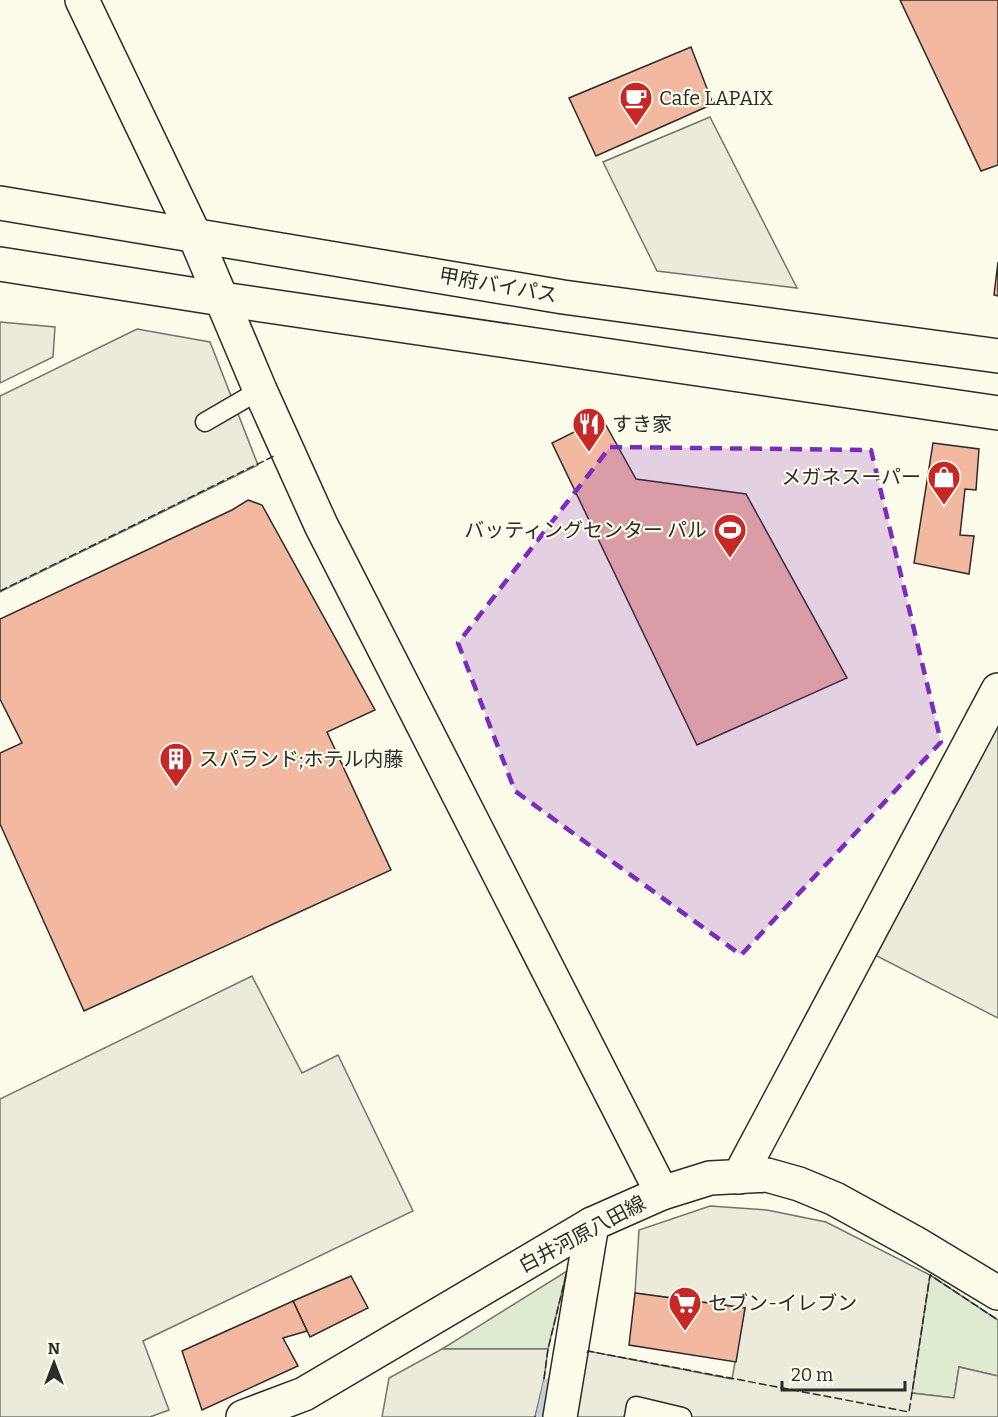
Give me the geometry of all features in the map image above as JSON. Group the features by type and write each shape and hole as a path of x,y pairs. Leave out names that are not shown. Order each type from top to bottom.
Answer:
{"main road":[{"path":"82,0 194,234 260,390 321,525 662,1193"},
{"name":"甲府バイパス","path":"0,203 564,297 998,356"},
{"path":"0,264 222,299 998,413"},
{"path":"739,1177 998,690"},
{"name":"白井河原八田線","path":"243,1417 304,1394 592,1224 662,1193 710,1178 767,1175 799,1184 835,1199 915,1243 998,1293"},
{"path":"560,1417 592,1224"}],"lane":[{"path":"205,422 260,390"},
{"path":"634,1417 636,1406 682,1417"}],"highlighted area":[{"path":"610,447 871,450 941,742 741,955 515,791 458,643"}],"green space":[{"path":"567,1271 548,1349 442,1349"},
{"path":"930,1275 998,1320 998,1376 959,1367 954,1398 912,1393"}],"shaded area":[{"path":"710,117 797,288 657,271 603,162"},
{"path":"0,322 55,327 53,357 0,383"},
{"path":"137,329 210,342 258,465 0,592 0,396"},
{"path":"998,705 998,1018 867,951"},
{"path":"252,976 302,1073 338,1055 413,1211 143,1341 169,1410 150,1417 0,1417 0,1099"},
{"path":"710,1206 767,1210 826,1222 930,1275 912,1393 954,1398 959,1367 998,1376 998,1417 573,1417 588,1351 732,1379 745,1308 635,1293 639,1230"},
{"path":"442,1349 548,1349 535,1417 382,1417 389,1378"}],"building":[{"path":"900,0 998,0 998,165 981,171"},
{"path":"691,47 713,104 596,156 569,98"},
{"path":"998,262 998,296 994,295"},
{"path":"602,418 636,479 746,494 847,678 697,745 552,443"},
{"path":"933,443 979,449 976,490 965,489 960,535 974,536 969,574 914,563"},
{"name":"スパランド;ホテル内藤","path":"248,500 262,505 375,710 327,732 391,870 84,1011 0,824 0,753 22,743 0,699 0,619 232,510"},
{"path":"351,1276 368,1308 310,1337 293,1301"},
{"path":"635,1293 745,1308 736,1362 629,1345"},
{"path":"293,1301 307,1331 283,1338 298,1366 202,1410 182,1351"}],"waterway":[{"path":"542,1417 549,1384"}],"fence":[{"path":"0,591 276,455"},
{"path":"544,1379 548,1349 567,1271"},
{"path":"587,1353 588,1351 909,1412 930,1275 998,1320"}],"place":[{"name":"Cafe LAPAIX","path":"636,127"},
{"name":"すき家","path":"589,453"},
{"name":"メガネスーパー","path":"944,506"},
{"name":"バッティングセンター パル","path":"730,559"},
{"name":"スパランド;ホテル内藤","path":"176,788"},
{"name":"セブン-イレブン","path":"685,1332"}]}
